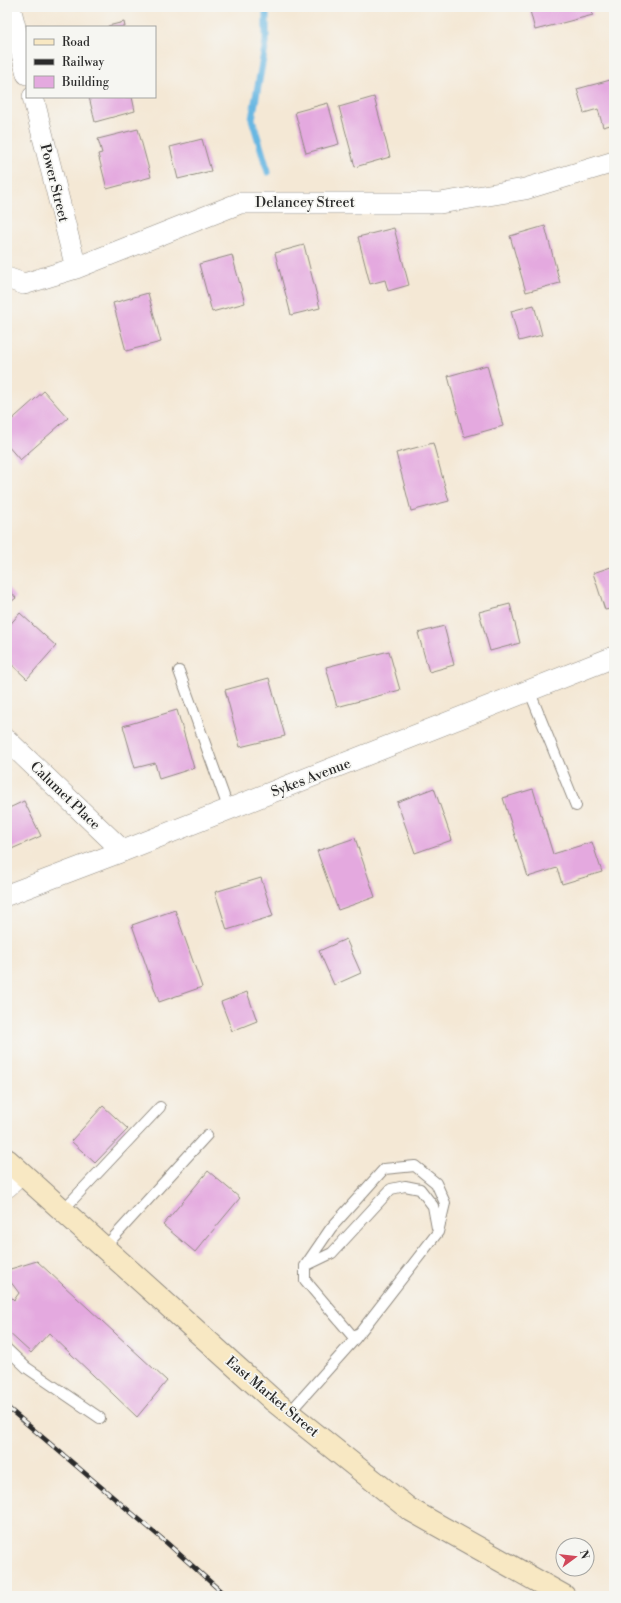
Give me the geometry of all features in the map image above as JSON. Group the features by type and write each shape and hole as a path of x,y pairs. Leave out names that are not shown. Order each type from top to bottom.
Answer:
{"main road":[{"name":"East Market Street","path":"12,1174 62,1212 289,1414 409,1509 564,1596"}],"street":[{"path":"10,7 26,70"},
{"name":"Power Street","path":"33,98 76,268"},
{"name":"Delancey Street","path":"7,278 24,284 76,268 240,204 440,203 525,189 614,162"},
{"name":"Sykes Avenue","path":"7,895 229,810 614,657"},
{"name":"Calumet Place","path":"7,740 124,851"}],"lane":[{"path":"179,671 229,810"},
{"path":"529,690 576,806"},
{"path":"62,1212 160,1107"},
{"path":"103,1249 206,1135"},
{"path":"289,1414 355,1339 438,1232 445,1203 436,1183 415,1166 384,1169 331,1228 305,1266 305,1280 355,1339"},
{"path":"305,1266 332,1253 391,1189 405,1186 420,1189 433,1206 438,1232"},
{"path":"7,1349 27,1368 100,1418"}],"building":[{"path":"529,7 590,7 593,15 535,30"},
{"path":"124,22 125,26 108,26"},
{"path":"614,79 614,124 603,127 598,109 584,113 577,89"},
{"path":"374,97 390,157 355,167 339,107"},
{"path":"89,98 132,98 135,111 95,122"},
{"path":"328,103 339,144 306,153 295,112"},
{"path":"138,129 151,177 107,189 98,154 102,153 98,139"},
{"path":"202,139 211,171 178,179 170,147"},
{"path":"545,226 560,283 526,292 510,236"},
{"path":"394,228 409,285 388,291 385,280 370,284 358,237"},
{"path":"304,245 320,308 291,315 275,253"},
{"path":"232,255 245,303 212,312 199,264"},
{"path":"148,293 161,342 126,351 113,303"},
{"path":"534,305 542,335 519,341 511,311"},
{"path":"487,365 503,426 464,437 448,376"},
{"path":"44,391 68,418 20,460 7,445 7,424"},
{"path":"433,443 449,501 411,511 396,453"},
{"path":"614,566 614,608 605,610 593,573"},
{"path":"7,587 16,598 7,605"},
{"path":"510,604 520,643 490,651 479,612"},
{"path":"20,613 56,646 27,679 7,660 7,628"},
{"path":"444,626 454,665 429,672 418,633"},
{"path":"389,651 400,690 337,707 326,667"},
{"path":"269,678 285,736 240,747 225,690"},
{"path":"177,710 194,768 159,779 155,763 135,768 123,726"},
{"path":"434,788 452,840 415,853 397,802"},
{"path":"533,789 553,854 592,842 602,872 562,884 557,868 528,877 503,798"},
{"path":"24,801 41,836 7,851 7,809"},
{"path":"355,838 375,897 338,910 317,851"},
{"path":"261,878 273,916 227,930 215,892"},
{"path":"175,910 202,987 159,1002 132,925"},
{"path":"346,939 361,973 334,985 319,951"},
{"path":"247,992 257,1021 232,1031 221,1002"},
{"path":"103,1106 128,1129 95,1163 71,1141"},
{"path":"208,1171 240,1198 195,1252 163,1225"},
{"path":"37,1261 167,1381 137,1417 49,1333 31,1353 7,1331 7,1293 14,1300 19,1293 7,1277 7,1270"}],"waterway":[{"path":"266,7 266,42 252,119 268,172"}],"railway":[{"path":"7,1407 167,1543 226,1596"}]}
